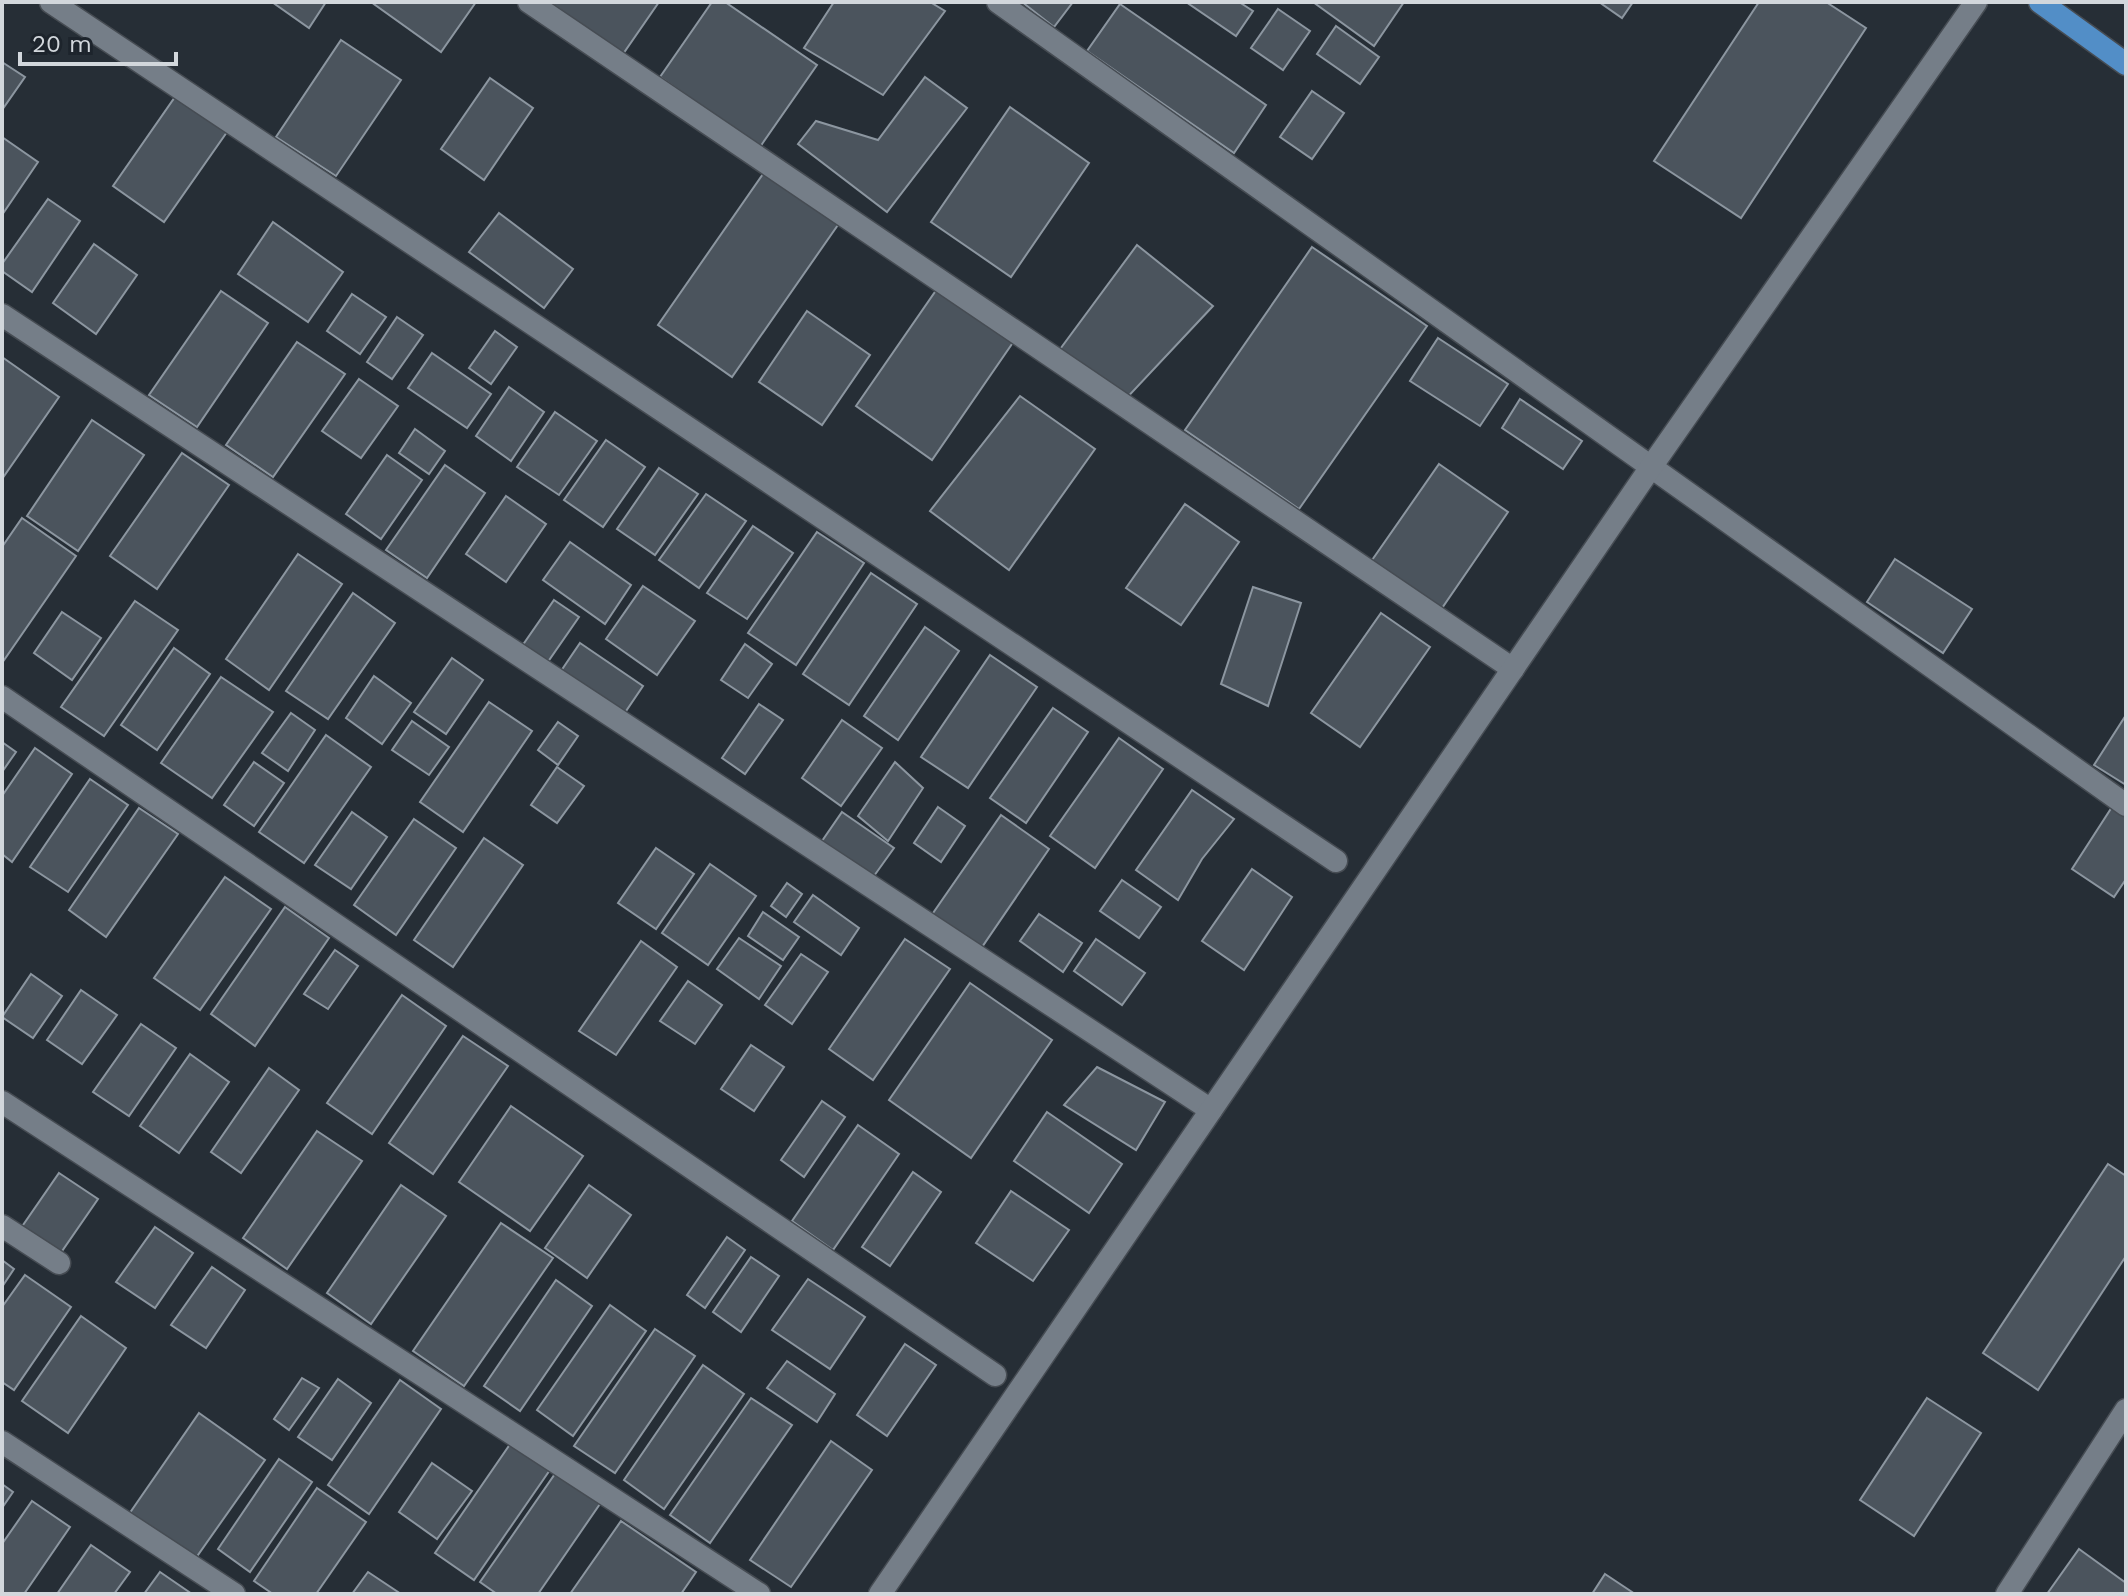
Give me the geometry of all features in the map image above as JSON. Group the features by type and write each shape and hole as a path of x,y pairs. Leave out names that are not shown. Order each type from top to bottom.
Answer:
{"highway":[{"path":"2040,2 2126,64"}],"street":[{"path":"51,2 1336,861"},
{"path":"529,2 1513,669"},
{"path":"998,2 2126,805"},
{"path":"880,1594 1651,467 1976,2"},
{"path":"2,315 1211,1110"},
{"path":"2,697 995,1375"},
{"path":"2,1102 759,1594"},
{"path":"2,1226 59,1263"},
{"path":"2007,1594 2126,1410"},
{"path":"2,1442 234,1594"}],"building":[{"path":"272,2 326,2 309,28"},
{"path":"371,2 476,2 441,52"},
{"path":"553,2 659,2 623,54"},
{"path":"712,2 725,2 817,65 760,147 660,77"},
{"path":"834,2 930,2 945,11 883,95 804,48"},
{"path":"1022,2 1073,2 1054,27"},
{"path":"1186,2 1239,2 1253,11 1236,36"},
{"path":"1313,2 1404,2 1374,46"},
{"path":"1599,2 1633,2 1622,18"},
{"path":"1759,2 1826,2 1866,28 1741,218 1654,161"},
{"path":"1120,4 1266,105 1234,153 1087,51"},
{"path":"1278,9 1310,31 1283,70 1251,48"},
{"path":"1336,26 1379,57 1360,84 1317,54"},
{"path":"341,40 401,80 336,176 276,137"},
{"path":"2,62 25,77 2,110"},
{"path":"925,77 967,108 887,212 798,144 816,121 878,140"},
{"path":"490,78 533,108 484,180 441,149"},
{"path":"1312,91 1344,113 1312,159 1280,137"},
{"path":"175,97 227,132 164,222 113,186"},
{"path":"1010,107 1089,163 1011,277 931,222"},
{"path":"2,137 38,162 2,215"},
{"path":"765,171 840,222 732,377 658,325"},
{"path":"48,199 80,221 32,292 2,271 2,264"},
{"path":"499,213 573,269 544,308 469,252"},
{"path":"273,222 343,272 308,322 238,274"},
{"path":"94,244 137,275 96,334 53,303"},
{"path":"1137,245 1213,306 1122,403 1055,356"},
{"path":"1312,247 1427,326 1299,509 1185,430"},
{"path":"937,289 1014,341 932,460 856,406"},
{"path":"221,291 268,323 197,427 149,395"},
{"path":"352,294 386,317 360,354 327,331"},
{"path":"807,311 870,355 822,425 759,382"},
{"path":"397,317 423,335 392,379 367,362"},
{"path":"495,331 517,347 491,384 469,368"},
{"path":"1438,338 1508,384 1480,426 1410,381"},
{"path":"297,342 345,374 273,477 226,445"},
{"path":"432,353 491,394 467,428 408,388"},
{"path":"2,357 59,397 2,479"},
{"path":"359,379 398,406 361,458 322,431"},
{"path":"509,387 544,412 511,461 476,436"},
{"path":"1020,396 1095,449 1009,570 930,511"},
{"path":"1520,399 1582,441 1563,469 1502,428"},
{"path":"555,412 597,441 559,495 517,467"},
{"path":"92,420 144,455 78,551 27,516"},
{"path":"415,429 445,451 429,474 399,453"},
{"path":"606,440 645,467 603,527 564,500"},
{"path":"182,453 229,485 157,589 110,556"},
{"path":"387,455 422,480 381,539 346,514"},
{"path":"1439,464 1508,512 1440,611 1370,563"},
{"path":"445,465 485,493 427,578 386,550"},
{"path":"659,468 698,494 655,555 617,529"},
{"path":"706,494 746,521 699,588 659,560"},
{"path":"506,496 546,524 506,582 466,554"},
{"path":"1185,504 1239,542 1181,625 1126,588"},
{"path":"22,518 76,556 2,663 2,547"},
{"path":"753,526 793,553 747,619 707,593"},
{"path":"817,532 864,563 796,665 748,633"},
{"path":"570,542 631,585 605,624 543,580"},
{"path":"298,554 342,584 269,690 226,659"},
{"path":"1895,559 1972,609 1943,653 1867,602"},
{"path":"871,573 917,604 849,705 803,674"},
{"path":"643,586 695,621 657,675 606,639"},
{"path":"1253,587 1301,603 1268,706 1221,684"},
{"path":"353,593 395,623 328,719 286,691"},
{"path":"554,600 579,617 545,666 520,649"},
{"path":"135,601 178,630 104,736 61,707"},
{"path":"62,612 101,638 72,680 34,653"},
{"path":"1381,613 1430,647 1360,747 1311,713"},
{"path":"925,627 959,651 898,740 864,716"},
{"path":"580,643 643,686 624,714 561,671"},
{"path":"745,644 772,664 748,698 721,680"},
{"path":"174,648 210,674 157,750 121,725"},
{"path":"990,655 1037,687 968,788 921,757"},
{"path":"452,658 483,680 446,734 414,712"},
{"path":"374,676 411,703 382,744 346,718"},
{"path":"221,677 273,712 212,798 161,763"},
{"path":"489,702 532,731 463,832 420,802"},
{"path":"759,704 783,720 745,774 722,758"},
{"path":"1053,708 1088,732 1026,823 990,798"},
{"path":"291,713 315,730 288,771 262,753"},
{"path":"2126,715 2126,785 2094,765"},
{"path":"842,720 882,748 841,806 802,778"},
{"path":"412,721 449,747 429,775 392,750"},
{"path":"558,722 578,736 558,765 538,750"},
{"path":"326,735 371,767 304,863 259,832"},
{"path":"1119,738 1163,769 1095,868 1050,836"},
{"path":"2,742 16,752 2,772"},
{"path":"35,748 72,774 12,862 2,854 2,796"},
{"path":"254,762 284,783 254,826 224,805"},
{"path":"895,762 923,788 888,841 858,816"},
{"path":"557,767 584,786 557,823 531,805"},
{"path":"90,779 128,805 68,892 30,867"},
{"path":"1192,790 1234,819 1202,859 1178,900 1136,870"},
{"path":"938,807 965,826 941,862 914,843"},
{"path":"2112,807 2126,817 2126,879 2114,897 2072,869"},
{"path":"139,808 178,834 106,937 69,910"},
{"path":"352,812 387,837 351,889 315,865"},
{"path":"842,812 894,848 874,876 822,841"},
{"path":"1001,815 1049,849 980,950 931,916"},
{"path":"414,819 456,848 396,935 354,905"},
{"path":"484,838 523,865 453,967 414,940"},
{"path":"656,848 694,874 656,929 618,903"},
{"path":"710,864 756,896 708,965 662,933"},
{"path":"1252,869 1292,897 1244,970 1202,941"},
{"path":"225,877 271,909 200,1010 154,978"},
{"path":"1122,880 1161,907 1139,938 1100,911"},
{"path":"787,883 802,894 786,917 771,906"},
{"path":"813,895 859,928 841,955 794,922"},
{"path":"285,907 329,938 255,1046 211,1014"},
{"path":"763,912 799,937 783,960 748,936"},
{"path":"1039,914 1082,943 1063,972 1020,941"},
{"path":"739,938 781,966 759,999 717,969"},
{"path":"905,939 950,969 873,1080 829,1049"},
{"path":"1096,939 1145,973 1122,1005 1074,971"},
{"path":"641,941 677,967 616,1055 579,1031"},
{"path":"335,950 358,966 328,1009 304,994"},
{"path":"801,954 828,972 792,1024 765,1005"},
{"path":"31,974 62,996 33,1038 2,1017"},
{"path":"688,981 722,1005 695,1044 660,1021"},
{"path":"970,983 1052,1040 971,1158 889,1100"},
{"path":"81,990 117,1015 82,1064 47,1040"},
{"path":"402,995 446,1026 372,1134 327,1103"},
{"path":"141,1024 176,1048 129,1116 93,1092"},
{"path":"463,1036 508,1066 433,1174 389,1143"},
{"path":"751,1045 784,1067 754,1111 721,1089"},
{"path":"190,1054 229,1082 179,1153 140,1126"},
{"path":"1097,1067 1165,1102 1136,1150 1064,1105"},
{"path":"269,1068 299,1090 241,1173 211,1152"},
{"path":"822,1101 845,1117 804,1177 781,1160"},
{"path":"511,1106 583,1156 530,1231 459,1182"},
{"path":"1047,1112 1122,1164 1089,1213 1014,1161"},
{"path":"858,1125 899,1154 833,1250 792,1221"},
{"path":"317,1131 362,1161 287,1269 243,1238"},
{"path":"2108,1164 2126,1176 2126,1256 2038,1390 1983,1353"},
{"path":"913,1172 941,1192 890,1266 862,1247"},
{"path":"59,1173 98,1199 60,1254 21,1228"},
{"path":"401,1185 446,1216 371,1324 327,1293"},
{"path":"589,1185 631,1215 587,1278 545,1248"},
{"path":"1011,1191 1069,1230 1033,1281 976,1243"},
{"path":"501,1223 553,1258 464,1386 413,1351"},
{"path":"155,1227 193,1253 155,1308 116,1282"},
{"path":"727,1237 745,1250 705,1308 687,1295"},
{"path":"751,1257 779,1276 741,1332 713,1312"},
{"path":"2,1260 14,1269 2,1287"},
{"path":"212,1267 245,1290 206,1348 171,1325"},
{"path":"25,1275 71,1307 14,1390 2,1382 2,1307"},
{"path":"808,1279 865,1317 830,1369 772,1330"},
{"path":"556,1280 592,1306 520,1411 484,1386"},
{"path":"610,1305 646,1331 573,1436 537,1410"},
{"path":"81,1316 126,1348 68,1433 22,1401"},
{"path":"655,1329 695,1356 615,1473 574,1446"},
{"path":"905,1344 936,1365 887,1436 857,1415"},
{"path":"787,1361 835,1394 817,1422 767,1388"},
{"path":"703,1365 744,1394 664,1509 624,1480"},
{"path":"302,1378 319,1388 289,1430 274,1419"},
{"path":"338,1379 371,1403 332,1460 298,1437"},
{"path":"400,1380 441,1409 369,1514 328,1485"},
{"path":"751,1398 792,1425 710,1543 670,1515"},
{"path":"1927,1398 1981,1433 1914,1536 1860,1500"},
{"path":"199,1413 265,1460 193,1562 127,1517"},
{"path":"513,1440 552,1467 474,1580 435,1553"},
{"path":"831,1441 872,1470 791,1587 750,1560"},
{"path":"279,1459 312,1482 250,1572 218,1549"},
{"path":"432,1463 472,1491 437,1539 399,1512"},
{"path":"557,1471 602,1501 538,1594 497,1594 480,1582"},
{"path":"2,1484 13,1492 2,1508"},
{"path":"317,1488 366,1522 316,1594 273,1594 254,1581"},
{"path":"32,1501 70,1527 24,1594 2,1594 2,1544"},
{"path":"621,1521 696,1572 681,1594 570,1594"},
{"path":"91,1545 130,1572 114,1594 57,1594"},
{"path":"2079,1549 2126,1583 2126,1594 2047,1594"},
{"path":"160,1572 192,1594 144,1594"},
{"path":"368,1572 401,1594 352,1594"},
{"path":"1605,1574 1635,1594 1592,1594"}]}
